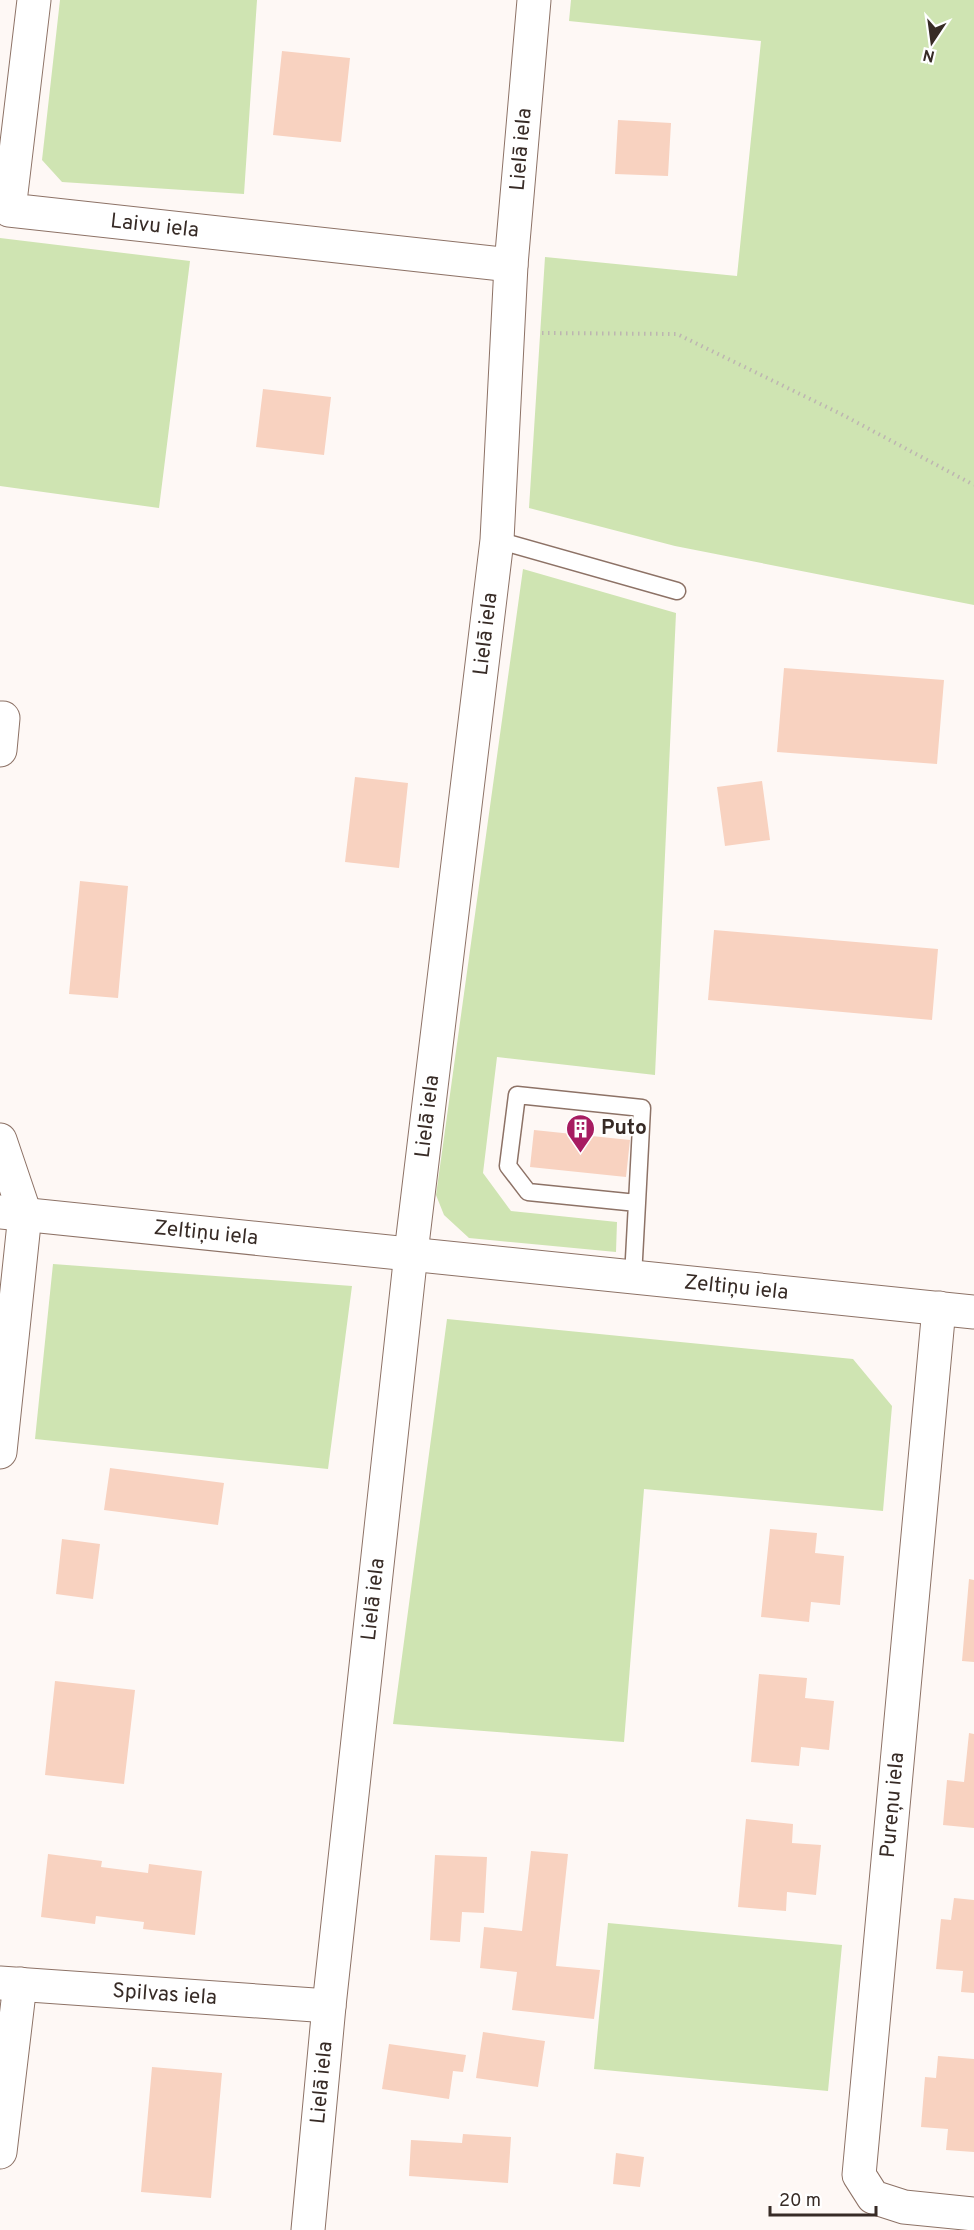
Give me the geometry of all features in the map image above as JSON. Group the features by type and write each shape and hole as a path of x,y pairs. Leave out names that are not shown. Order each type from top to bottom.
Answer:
{"street":[{"name":"Laivu iela","path":"34,0 9,210 511,265"},
{"name":"Lielā iela","path":"308,2230 329,2006 411,1253 497,540 511,265 534,0"},
{"path":"0,718 3,718 0,750"},
{"path":"0,1140 12,1213 0,1452"},
{"name":"Zeltiņu iela","path":"12,1213 974,1312"},
{"name":"Pureņu iela","path":"939,1308 860,2175 873,2197 904,2207 974,2214"},
{"path":"0,2152 10,1983"},
{"name":"Spilvas iela","path":"10,1983 329,2006"}],"lane":[{"path":"497,540 677,591"},
{"path":"633,1277 637,1203 642,1108 517,1095 508,1166 528,1192 637,1203"}],"path":[{"path":"508,332 677,334 841,414 974,485"}],"green space":[{"path":"60,0 257,0 244,194 62,182 42,160"},
{"path":"571,0 974,0 974,605 675,546 529,508 545,257 737,276 761,41 569,21"},
{"path":"0,238 190,261 159,508 0,486"},
{"path":"523,569 676,613 655,1075 497,1057 483,1173 511,1211 617,1222 616,1252 469,1238 444,1215 436,1195"},
{"path":"53,1264 352,1286 328,1469 35,1439"},
{"path":"447,1319 853,1359 892,1406 883,1511 644,1489 624,1742 393,1724"},
{"path":"608,1923 842,1945 828,2091 594,2069"}],"building":[{"path":"282,51 350,58 341,142 273,135"},
{"path":"618,120 671,123 668,176 615,174"},
{"path":"263,389 331,397 324,455 256,447"},
{"path":"784,668 944,680 937,764 777,752"},
{"path":"355,777 408,783 399,868 345,862"},
{"path":"762,781 770,840 725,846 717,787"},
{"path":"80,881 128,886 118,998 69,994"},
{"path":"714,930 938,949 932,1020 708,1000"},
{"name":"Puto","path":"534,1130 630,1140 626,1177 530,1167"},
{"path":"110,1468 224,1483 218,1525 104,1510"},
{"path":"770,1529 817,1533 815,1553 844,1556 840,1605 811,1602 809,1622 761,1617"},
{"path":"62,1539 100,1544 93,1599 56,1594"},
{"path":"969,1579 974,1580 974,1662 962,1661"},
{"path":"759,1674 807,1678 805,1698 834,1701 829,1750 801,1747 799,1766 751,1762"},
{"path":"55,1681 135,1690 124,1784 45,1775"},
{"path":"969,1733 974,1734 974,1828 943,1825 947,1780 964,1782"},
{"path":"746,1819 793,1824 792,1843 821,1845 816,1895 787,1892 786,1911 738,1907"},
{"path":"531,1851 568,1854 556,1966 600,1970 594,2019 512,2010 517,1972 480,1968 484,1927 522,1931"},
{"path":"48,1854 102,1861 101,1867 148,1873 149,1864 202,1871 195,1935 143,1929 144,1922 96,1916 95,1924 41,1917"},
{"path":"435,1855 487,1857 484,1913 462,1912 460,1942 430,1940"},
{"path":"954,1898 974,1900 974,1993 961,1992 963,1971 936,1969 941,1919 951,1920"},
{"path":"483,2032 545,2041 538,2087 476,2078"},
{"path":"389,2044 466,2055 463,2072 453,2071 449,2099 382,2089"},
{"path":"938,2056 974,2059 974,2152 946,2150 948,2129 921,2127 925,2077 936,2078"},
{"path":"152,2067 222,2073 211,2198 141,2192"},
{"path":"463,2134 511,2137 508,2183 409,2176 411,2140 462,2143"},
{"path":"616,2153 644,2157 640,2187 613,2184"}],"place":[{"name":"Puto","path":"580,1154"}]}
